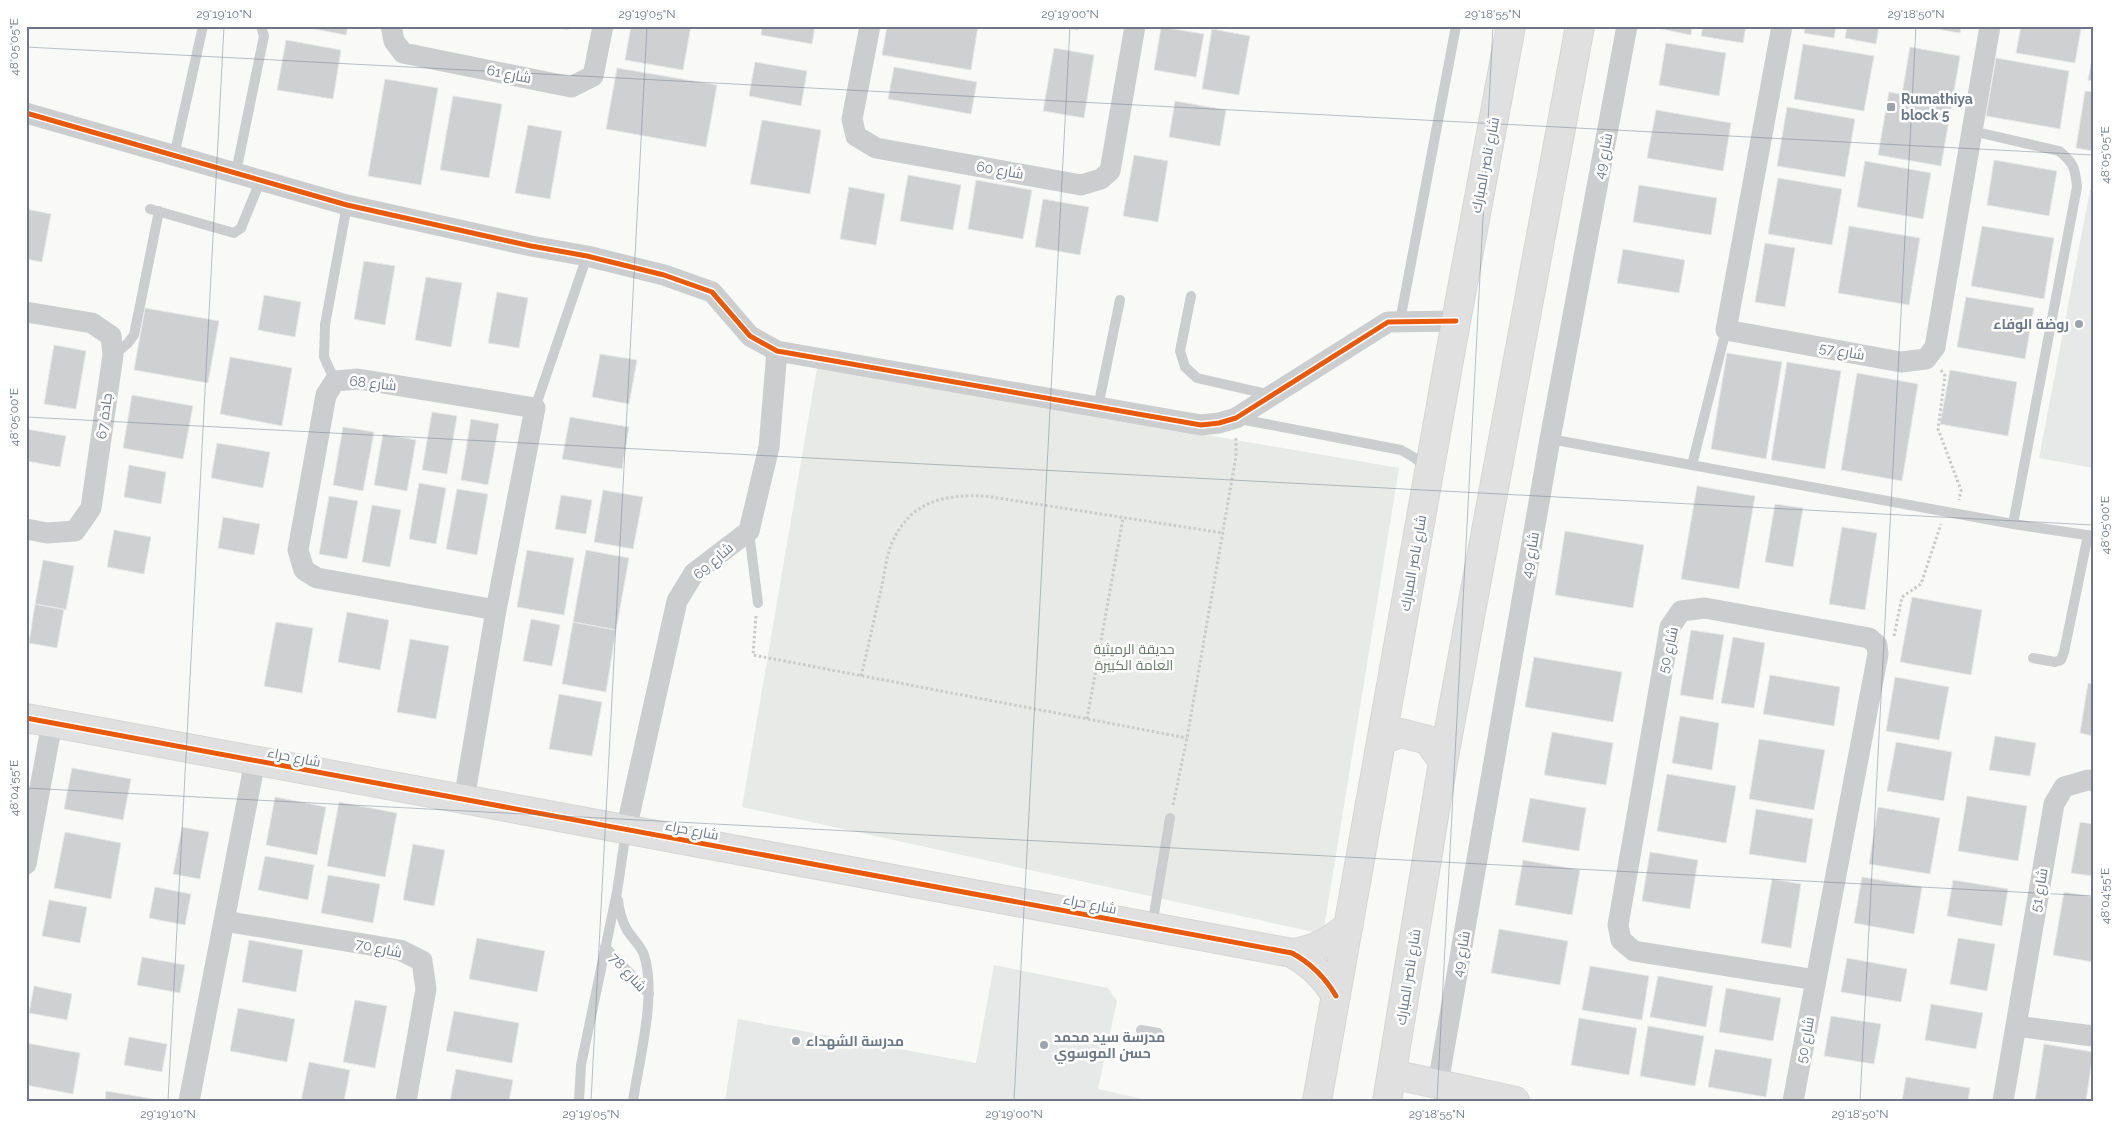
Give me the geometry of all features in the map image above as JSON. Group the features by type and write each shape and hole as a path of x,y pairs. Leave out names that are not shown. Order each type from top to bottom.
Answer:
{"street":[{"name":"شارع 61","path":"391,26 394,41 403,53 571,87 593,76 603,26"},
{"name":"شارع 60","path":"870,26 852,120 856,136 876,148 1081,185 1101,180 1110,171 1136,26"},
{"name":"شارع ناصر المبارك","path":"1317,1101 1456,321 1512,26"},
{"name":"شارع ناصر المبارك","path":"1387,1101 1442,762 1580,26"},
{"name":"شارع 49","path":"1438,1084 1550,439 1627,26"},
{"path":"1726,330 1782,26"},
{"path":"1930,354 1935,347 1990,26"},
{"path":"26,113 347,205 531,246 587,256 664,275 712,292 750,336 777,351 1201,425 1220,423 1236,418 1388,322 1456,321"},
{"name":"جادة 67","path":"26,312 92,323 111,336 113,355 91,508 74,531 47,533 26,529"},
{"name":"شارع 57","path":"1726,330 1901,362 1926,359 1930,354"},
{"path":"749,531 769,447 777,351"},
{"name":"شارع 68","path":"496,610 317,578 304,570 298,550 326,395 335,381 358,379 535,408"},
{"path":"464,800 496,610 535,408"},
{"name":"شارع 69","path":"626,830 677,601 694,573 749,531"},
{"name":"شارع 50","path":"1794,1101 1877,660 1877,645 1869,638 1705,608 1681,611 1670,627 1618,925 1621,940 1634,950 1816,980"},
{"path":"26,864 39,721"},
{"name":"شارع حراء","path":"39,721 1292,953 1304,952 1327,943 1349,925"},
{"path":"1382,740 1400,733 1428,740 1442,762"},
{"path":"189,1101 255,761"},
{"name":"شارع 51","path":"2003,1101 2054,804 2064,787 2088,780 2093,781"},
{"name":"شارع 70","path":"224,921 400,950 422,961 426,989 406,1101"},
{"name":"شارع حراء","path":"1292,953 1303,959 1322,975 1336,996"},
{"path":"2016,1026 2093,1036"},
{"path":"1392,1074 1515,1101"}],"lane":[{"path":"174,156 203,26"},
{"path":"236,172 264,36 260,26"},
{"path":"1400,321 1456,26"},
{"path":"1972,131 2058,151 2069,159 2076,169 2077,187 2013,524"},
{"path":"113,355 132,338 154,210 234,233 242,228 261,179"},
{"path":"335,381 324,357 325,325 347,205"},
{"path":"535,408 587,256"},
{"path":"1191,296 1180,351 1185,368 1198,378 1272,395"},
{"path":"1098,407 1120,300"},
{"path":"1692,465 1726,330"},
{"path":"1236,418 1401,450 1415,458 1429,472"},
{"path":"1550,439 2013,524 2090,535 2061,660 2055,662 2033,658"},
{"path":"749,531 758,603"},
{"path":"1151,927 1170,818"},
{"name":"شارع 78","path":"626,830 617,892 605,947 650,994"},
{"name":"شارع 78","path":"617,892 619,910 626,929 644,953 649,975 650,994 633,1101"},
{"path":"579,1101 581,1065 605,947"},
{"path":"1141,1030 1158,1033"}],"path":[{"path":"1930,354 1945,376 1938,429 1961,490 1956,513"},
{"path":"1170,818 1187,738 1236,456 1236,418"},
{"path":"861,676 891,546 902,524 920,507 938,499 960,495 985,496 1222,533"},
{"path":"1877,660 1890,655 1902,597 1921,584 1945,511"},
{"path":"1087,719 1123,518"},
{"path":"758,603 753,655 1187,738"}],"shaded area":[{"name":"روضة الوفاء","path":"2090,190 2093,190 2093,468 2039,458"},
{"path":"994,965 1108,988 1117,1001 1098,1089 1152,1101 725,1101 738,1019 976,1063"}],"green space":[{"name":"حديقة الرميثية العامة الكبيرة","path":"817,368 1399,468 1323,934 742,807"}],"building":[{"path":"299,26 348,26 346,35"},
{"path":"549,26 569,26 568,30"},
{"path":"631,26 691,26 683,70 625,60"},
{"path":"762,26 815,26 812,44 761,35"},
{"path":"887,26 978,26 971,70 882,55"},
{"path":"1057,26 1079,26 1078,30"},
{"path":"1647,26 1692,26 1691,35"},
{"path":"1703,26 1746,26 1743,43 1701,36"},
{"path":"1805,26 1836,26 1834,38 1804,33"},
{"path":"1847,26 1879,26 1876,44 1845,38"},
{"path":"1919,26 1961,26 1960,33"},
{"path":"2021,26 2067,26 2081,29 2075,63 2016,53"},
{"path":"1161,27 1204,34 1196,77 1154,70"},
{"path":"1212,29 1250,36 1239,95 1202,89"},
{"path":"286,40 341,50 333,99 277,90"},
{"path":"1666,43 1726,53 1719,96 1659,85"},
{"path":"1803,44 1874,56 1864,111 1794,99"},
{"path":"1910,47 1960,56 1952,103 1902,94"},
{"path":"1054,48 1094,55 1084,118 1043,111"},
{"path":"2093,53 2093,81 2088,80"},
{"path":"1996,58 2069,71 2060,129 1986,116"},
{"path":"755,62 807,71 801,106 749,96"},
{"path":"894,67 977,82 971,114 888,99"},
{"path":"617,68 717,85 706,147 606,129"},
{"path":"385,79 438,88 421,185 368,176"},
{"path":"2085,91 2093,92 2093,151 2076,148"},
{"path":"1889,92 1952,103 1941,166 1878,155"},
{"path":"453,96 502,104 489,178 440,170"},
{"path":"1175,101 1226,110 1220,146 1169,137"},
{"path":"1787,107 1855,119 1845,177 1777,166"},
{"path":"1656,110 1731,123 1723,171 1647,158"},
{"path":"762,120 821,130 810,194 750,184"},
{"path":"528,125 562,131 550,199 515,193"},
{"path":"1134,155 1168,161 1158,222 1123,216"},
{"path":"1994,160 2057,171 2049,216 1987,205"},
{"path":"1865,161 1931,173 1923,219 1857,207"},
{"path":"908,175 961,185 953,230 900,221"},
{"path":"1778,178 1842,189 1832,245 1768,234"},
{"path":"976,180 1032,190 1023,239 968,229"},
{"path":"1639,185 1717,198 1711,235 1633,222"},
{"path":"849,187 885,194 876,245 840,239"},
{"path":"1043,199 1089,207 1080,255 1035,247"},
{"path":"26,209 51,214 42,262 26,259"},
{"path":"1849,226 1920,238 1909,305 1838,293"},
{"path":"1982,226 2054,238 2044,299 1971,286"},
{"path":"1765,243 1795,248 1785,307 1755,302"},
{"path":"1623,249 1685,260 1679,293 1617,283"},
{"path":"364,261 395,266 385,325 354,319"},
{"path":"426,277 462,283 451,347 415,340"},
{"path":"497,292 528,298 519,348 488,343"},
{"path":"264,295 301,302 295,337 258,330"},
{"path":"1966,297 2034,308 2025,359 1957,347"},
{"path":"145,308 219,321 208,383 134,370"},
{"path":"54,345 86,351 76,409 44,404"},
{"path":"1727,353 1782,362 1766,459 1711,449"},
{"path":"600,354 637,360 629,404 592,397"},
{"path":"230,357 292,368 282,426 220,414"},
{"path":"1787,362 1841,371 1825,469 1771,460"},
{"path":"1950,370 2017,382 2008,436 1940,424"},
{"path":"1857,373 1918,384 1902,481 1841,470"},
{"path":"132,395 193,406 183,459 123,448"},
{"path":"432,412 457,416 447,474 422,470"},
{"path":"570,417 629,427 622,469 562,459"},
{"path":"471,419 499,424 488,485 461,480"},
{"path":"343,427 374,432 363,491 333,485"},
{"path":"26,429 66,436 60,467 26,461"},
{"path":"383,434 416,440 407,491 374,485"},
{"path":"217,443 270,452 263,488 211,478"},
{"path":"129,465 166,472 161,504 124,497"},
{"path":"419,483 446,488 436,544 409,539"},
{"path":"1697,486 1755,496 1739,589 1681,579"},
{"path":"457,489 488,494 477,555 446,549"},
{"path":"603,490 643,497 633,549 594,542"},
{"path":"561,495 592,500 586,534 555,529"},
{"path":"329,496 358,501 347,559 319,554"},
{"path":"1775,504 1803,508 1793,567 1765,562"},
{"path":"372,505 401,510 390,567 362,562"},
{"path":"223,517 260,524 254,555 218,548"},
{"path":"1842,527 1877,533 1865,610 1829,604"},
{"path":"114,530 151,537 144,574 107,567"},
{"path":"1565,531 1644,545 1633,608 1555,595"},
{"path":"527,550 574,558 564,615 517,607"},
{"path":"586,550 629,558 616,630 573,622"},
{"path":"43,560 74,566 66,610 35,604"},
{"path":"1912,597 1982,610 1971,675 1900,662"},
{"path":"35,604 64,609 57,648 29,643"},
{"path":"347,612 389,620 380,670 338,662"},
{"path":"531,619 560,625 552,666 523,661"},
{"path":"276,622 313,628 302,693 264,686"},
{"path":"573,622 616,630 606,692 562,684"},
{"path":"1691,630 1724,635 1713,700 1680,695"},
{"path":"1733,637 1765,643 1754,708 1721,703"},
{"path":"410,639 449,646 436,719 397,712"},
{"path":"1534,657 1622,672 1613,722 1525,707"},
{"path":"1770,675 1840,687 1834,726 1763,714"},
{"path":"1895,677 1949,687 1939,740 1886,731"},
{"path":"2088,683 2093,684 2093,736 2080,733"},
{"path":"559,694 602,702 592,756 549,749"},
{"path":"1680,716 1719,723 1712,770 1672,763"},
{"path":"1552,732 1613,743 1606,785 1544,775"},
{"path":"1995,736 2036,743 2030,776 1989,770"},
{"path":"1759,739 1825,750 1814,810 1749,799"},
{"path":"1896,742 1952,752 1944,801 1887,791"},
{"path":"72,768 131,779 123,820 64,809"},
{"path":"1667,774 1736,786 1726,843 1657,831"},
{"path":"1967,796 2027,806 2018,861 1958,851"},
{"path":"275,797 326,807 317,855 266,845"},
{"path":"1530,798 1586,808 1579,851 1522,842"},
{"path":"339,802 397,813 385,877 327,866"},
{"path":"1878,807 1940,818 1930,874 1869,864"},
{"path":"1756,809 1813,819 1806,863 1749,854"},
{"path":"2080,822 2093,824 2093,876 2071,873"},
{"path":"182,827 209,832 200,879 173,874"},
{"path":"65,832 121,843 111,899 54,888"},
{"path":"413,844 445,850 434,906 403,900"},
{"path":"1650,852 1698,860 1690,909 1642,901"},
{"path":"265,856 314,865 308,900 258,890"},
{"path":"1523,860 1580,870 1572,915 1515,905"},
{"path":"328,875 380,884 373,923 321,913"},
{"path":"1862,877 1922,887 1914,934 1854,923"},
{"path":"1772,879 1801,884 1791,948 1761,943"},
{"path":"1953,880 2008,889 2002,926 1947,916"},
{"path":"155,887 191,894 185,925 149,918"},
{"path":"2064,892 2093,897 2093,962 2053,955"},
{"path":"49,900 87,907 80,943 42,936"},
{"path":"1499,929 1568,941 1560,985 1491,973"},
{"path":"477,938 545,951 537,992 469,979"},
{"path":"1958,938 1995,944 1987,991 1950,984"},
{"path":"249,940 303,950 296,992 242,982"},
{"path":"142,957 185,965 180,993 137,985"},
{"path":"1847,958 1907,969 1901,1002 1841,992"},
{"path":"1590,966 1649,976 1642,1020 1582,1010"},
{"path":"1658,976 1713,986 1706,1027 1650,1017"},
{"path":"34,986 72,994 67,1020 29,1013"},
{"path":"1726,988 1781,998 1773,1041 1719,1032"},
{"path":"355,1000 387,1006 375,1068 343,1062"},
{"path":"1931,1004 1983,1013 1976,1049 1925,1040"},
{"path":"238,1008 295,1019 287,1062 230,1051"},
{"path":"454,1011 519,1023 512,1063 446,1051"},
{"path":"1831,1016 1881,1024 1874,1064 1824,1056"},
{"path":"1579,1018 1637,1028 1629,1075 1571,1065"},
{"path":"1648,1026 1704,1036 1695,1086 1640,1076"},
{"path":"129,1037 167,1044 162,1072 124,1065"},
{"path":"26,1043 80,1053 73,1094 26,1085"},
{"path":"2044,1044 2093,1052 2086,1101 2035,1101"},
{"path":"1715,1049 1772,1059 1766,1097 1708,1087"},
{"path":"309,1062 350,1070 344,1101 301,1101"},
{"path":"456,1069 513,1080 509,1101 450,1101"},
{"path":"1906,1077 1970,1088 1968,1101 1902,1101"},
{"path":"106,1091 153,1099 153,1101 105,1101"}],"cycle path":[{"path":"26,113 347,205 531,246 587,256 664,275 712,292 750,336 777,351 1201,425 1219,423 1236,418 1388,322 1456,321"},
{"path":"26,718 1292,953 1317,972 1336,996"}],"place":[{"name":"Rumathiya block 5","path":"1891,107"},
{"name":"روضة الوفاء","path":"2079,324"},
{"name":"مدرسة الشهداء","path":"796,1041"},
{"name":"مدرسة سيد محمد حسن الموسوي","path":"1044,1045"}]}
